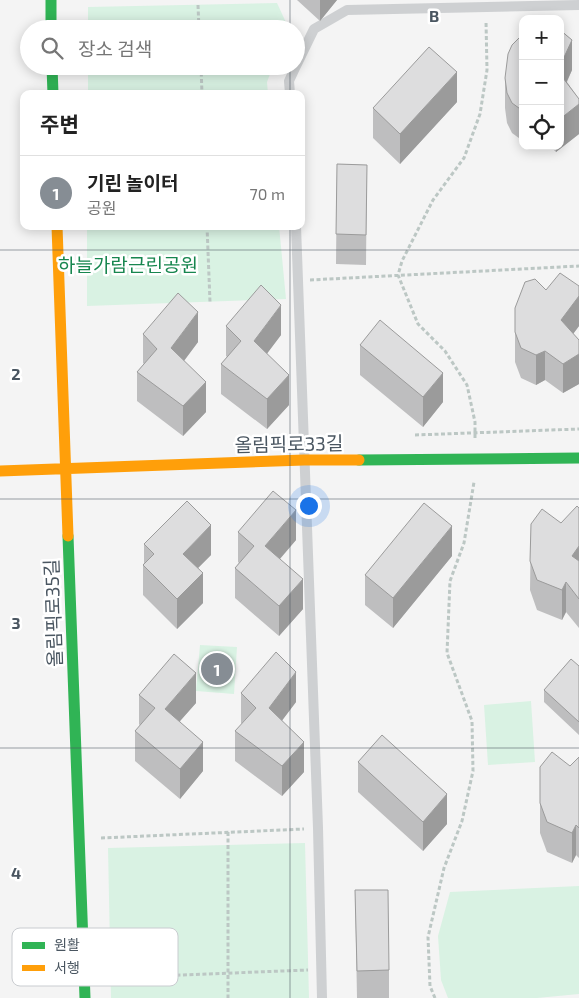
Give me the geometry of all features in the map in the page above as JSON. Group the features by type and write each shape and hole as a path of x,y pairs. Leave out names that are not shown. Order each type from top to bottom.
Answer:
{"street":[{"path":"51,0 51,20"},
{"path":"52,75 53,90"},
{"name":"올림픽로35길","path":"57,230 82,928"},
{"name":"올림픽로33길","path":"0,471 304,460 579,458"}],"lane":[{"path":"305,48 314,29 347,10 579,5"},
{"path":"290,90 289,81 292,75"},
{"path":"296,230 318,828 322,998"}],"path":[{"path":"198,5 199,20"},
{"path":"435,998 430,986 428,937 444,868 462,821 473,771 472,721 447,654 450,580 464,543 473,494 475,422 467,385 444,351 418,324 398,275 402,261 433,200 464,158 480,114 487,70 485,7"},
{"path":"201,75 202,90"},
{"path":"207,230 210,302"},
{"path":"299,280 579,266"},
{"path":"96,838 318,828"},
{"path":"228,832 228,998"},
{"path":"178,975 321,970"}],"green space":[{"path":"277,3 285,20 88,20 88,7"},
{"path":"88,75 270,75 267,82 268,90 88,90"},
{"name":"하늘가람근린공원","path":"87,230 279,230 286,299 87,306"},
{"path":"200,645 237,647 234,694 196,691"},
{"path":"531,701 535,762 488,765 484,705"},
{"path":"305,843 309,998 111,998 111,986 178,986 178,928 110,928 108,848"},
{"path":"579,886 579,994 537,998 448,998 441,980 438,936 450,892"}],"building":[{"path":"564,33 572,40 564,57"},
{"path":"519,38 519,108 512,103 507,93 505,78 508,54 512,45"},
{"path":"429,47 457,72 400,134 373,108"},
{"path":"564,79 579,99 579,104 564,116"},
{"path":"337,164 367,165 366,235 336,234"},
{"path":"560,273 579,286 579,296 561,320 579,340 579,354 563,364 545,351 536,355 521,348 515,332 515,308 525,282 535,279 546,290"},
{"path":"261,285 281,305 254,341 289,375 267,399 221,364 241,341 226,326"},
{"path":"178,293 198,312 171,348 206,382 183,406 137,372 157,349 143,334"},
{"path":"380,320 443,373 423,397 360,345"},
{"path":"273,491 296,510 265,546 303,579 279,606 235,568 254,546 238,532"},
{"path":"187,501 211,525 183,554 203,573 177,599 143,565 154,554 144,544"},
{"path":"424,503 452,526 393,598 365,575"},
{"path":"577,506 579,508 579,546 572,556 579,561 579,599 566,582 562,590 537,580 530,561 531,524 542,509 561,523"},
{"path":"276,652 296,672 269,708 304,742 282,766 235,731 256,708 241,693"},
{"path":"174,654 196,673 165,709 203,742 180,769 135,731 155,708 139,695"},
{"path":"571,659 579,666 579,722 544,690"},
{"path":"382,735 447,794 423,822 358,762"},
{"path":"552,752 570,766 579,757 579,828 576,825 572,833 547,822 540,803 540,767"},
{"path":"355,890 388,890 389,970 357,971"}],"traffic: fast":[{"path":"51,0 51,20"},
{"path":"52,75 53,90"},
{"path":"359,460 579,458"},
{"path":"68,536 82,928"},
{"path":"85,986 85,998"}],"traffic: slow":[{"path":"57,230 68,536"},
{"path":"0,471 304,460 359,460"}],"place":[{"name":"기린 놀이터","path":"217,669"}]}
